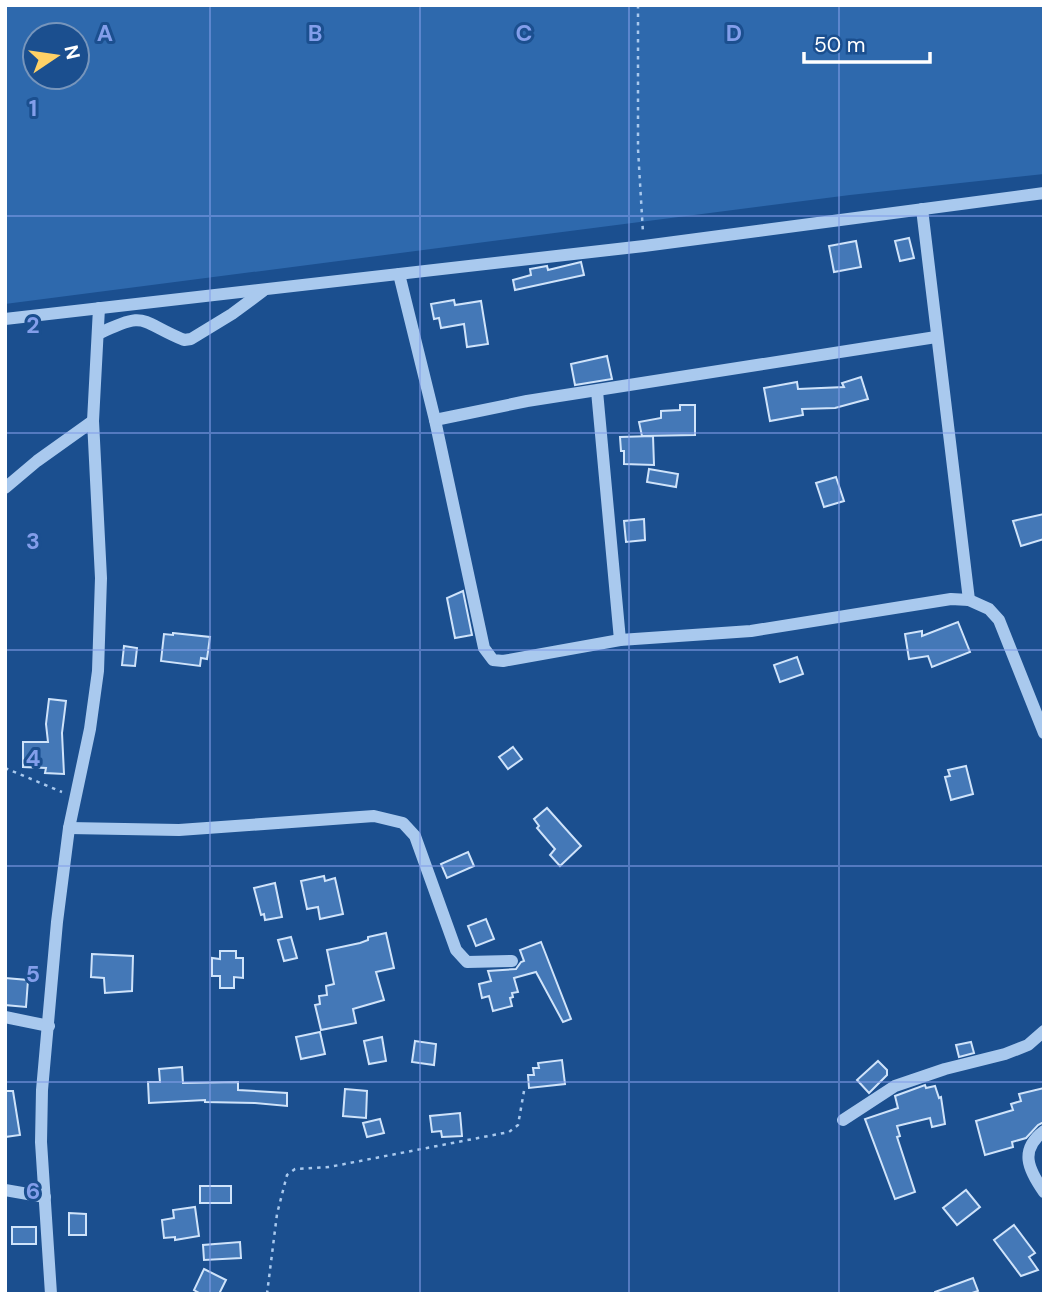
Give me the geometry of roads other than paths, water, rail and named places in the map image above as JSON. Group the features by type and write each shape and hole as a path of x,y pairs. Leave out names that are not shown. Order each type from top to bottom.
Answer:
{"street":[{"path":"5,319 644,246 1044,193"},
{"path":"922,209 969,600"},
{"path":"399,274 435,420 484,648 493,660 503,661 620,640 751,631 928,602 969,600 989,609 999,620 1044,733"},
{"path":"97,334 139,319 184,340 191,339 264,291"},
{"path":"51,1294 41,1142 42,1090 57,922 74,798 90,729 101,618 102,578 93,421 99,308"},
{"path":"435,420 527,401 936,337"},
{"path":"597,391 620,640"},
{"path":"5,488 93,421"},
{"path":"69,828 179,830 374,816 403,823 415,836 456,950 467,962 512,961"},
{"path":"5,1017 49,1026"},
{"path":"843,1120 895,1086 945,1069 1005,1054 1028,1045 1044,1031"},
{"path":"1044,1131 1033,1139 1028,1151 1030,1165 1044,1192"},
{"path":"5,1190 45,1197"}]}
